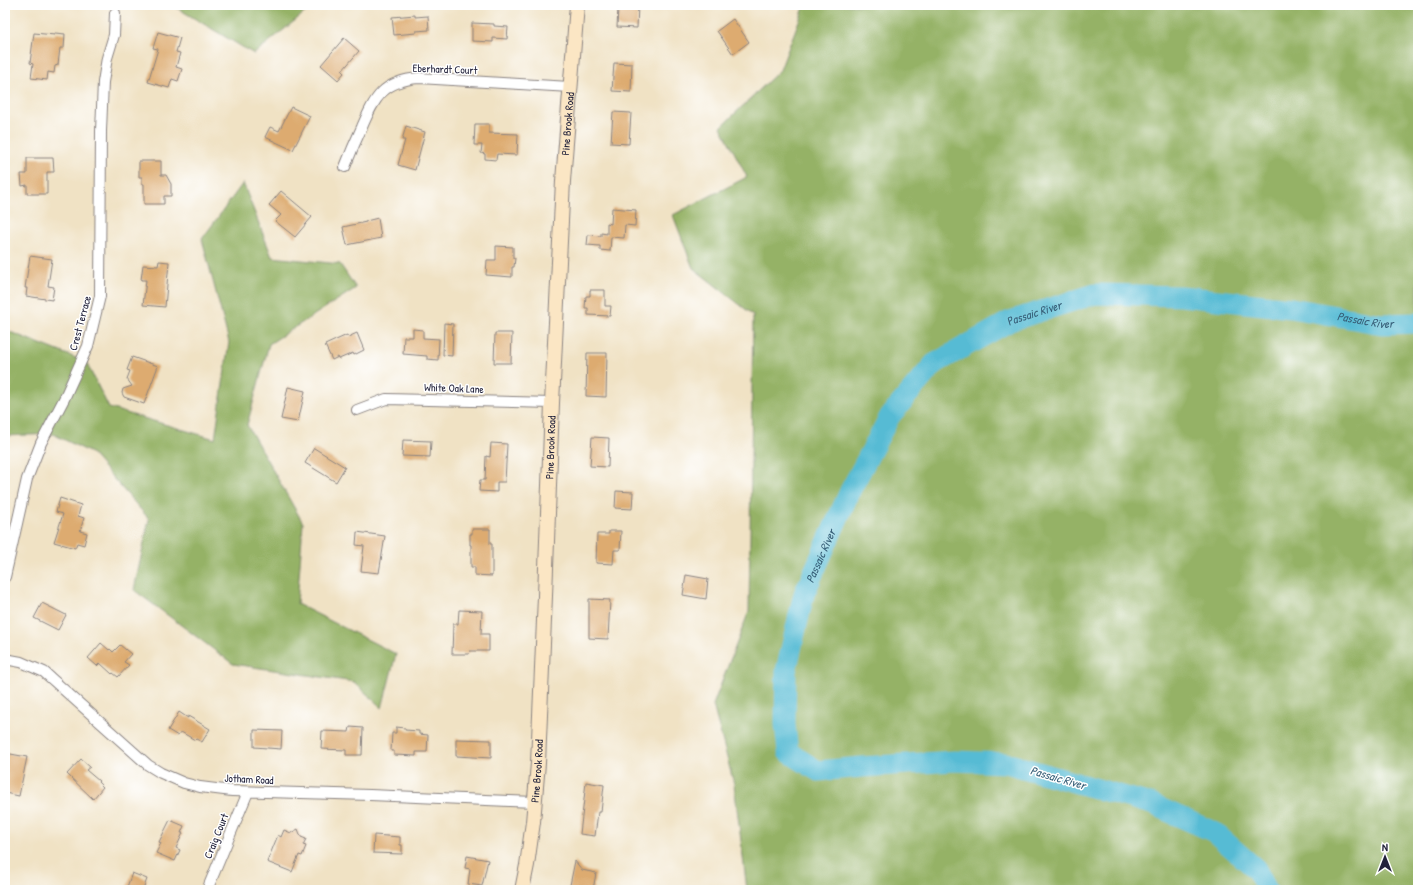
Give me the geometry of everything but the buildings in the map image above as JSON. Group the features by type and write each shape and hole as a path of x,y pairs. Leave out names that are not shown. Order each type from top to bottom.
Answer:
{"street":[{"name":"Pine Brook Road","path":"522,890 527,865 535,802 563,181 577,5"},
{"name":"Crest Terrace","path":"5,577 27,479 41,443 64,399 88,346 100,296 102,82 114,35 115,13"},
{"name":"Eberhardt Court","path":"345,167 371,105 388,87 403,80 419,78 570,87"},
{"name":"White Oak Lane","path":"357,410 386,398 552,403"},
{"name":"Jotham Road","path":"5,659 21,662 44,672 148,765 161,773 184,783 200,787 248,792 535,802"},
{"name":"Craig Court","path":"207,890 248,792"}],"green space":[{"path":"172,5 314,5 254,54"},
{"path":"805,5 1418,5 1418,890 747,890 734,784 713,705 749,611 753,315 693,268 673,215 747,177 721,127 780,70"},
{"path":"243,183 272,257 340,264 356,288 269,344 247,425 303,523 297,604 396,654 382,708 354,682 233,664 134,590 149,519 91,453 53,434 5,436 5,330 86,362 109,408 215,439 229,342 202,239"}],"waterway":[{"name":"Passaic River","path":"1267,890 1256,869 1214,832 1151,804 1006,763 954,761 818,771 788,752 785,724 786,671 804,594 850,491 890,416 934,364 1010,321 1095,294 1181,296 1291,308 1382,324 1418,323"}]}
